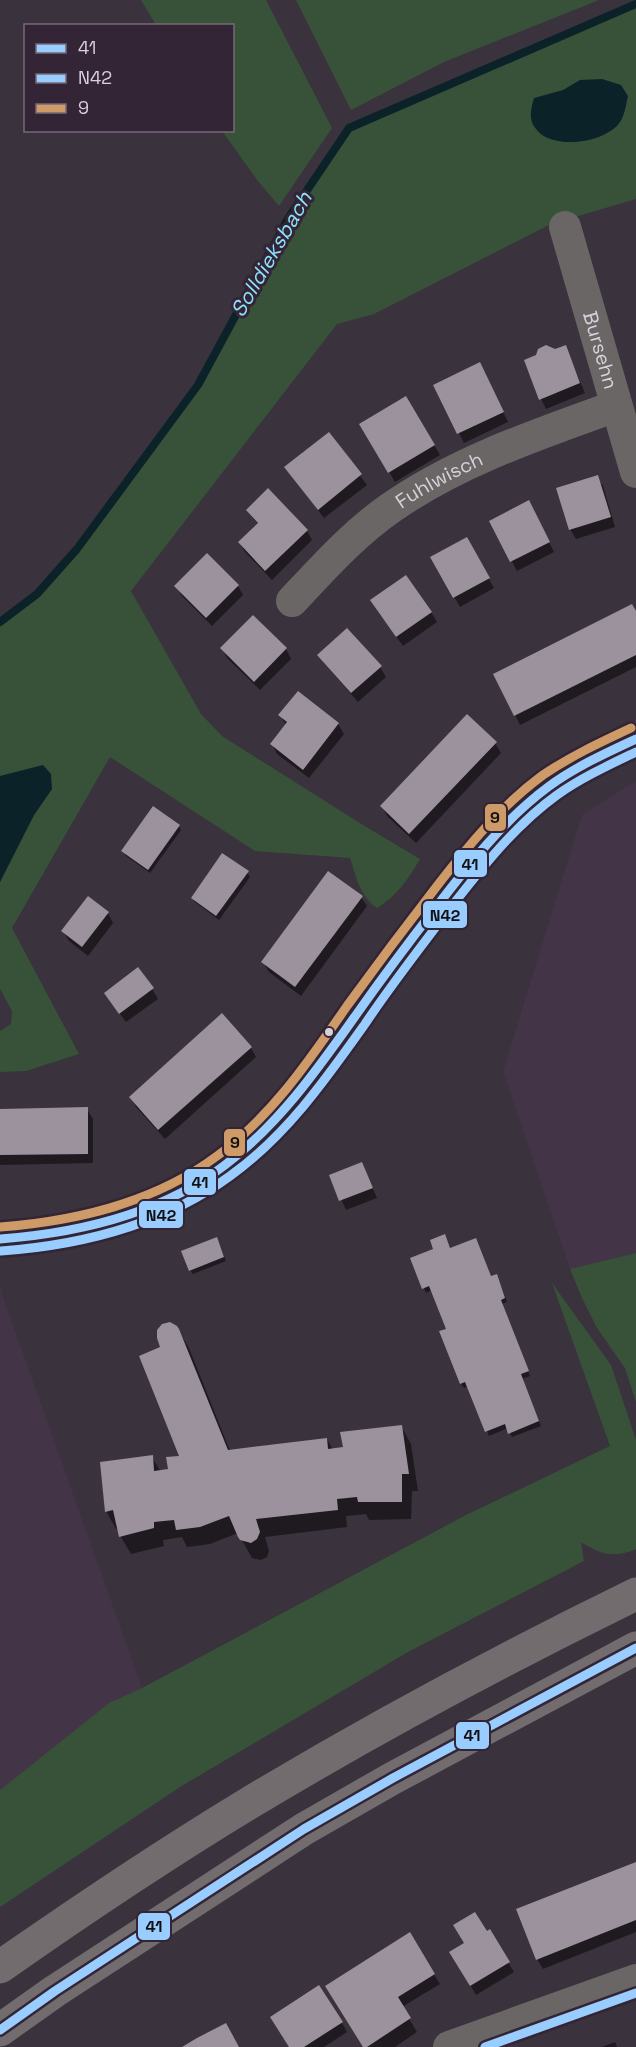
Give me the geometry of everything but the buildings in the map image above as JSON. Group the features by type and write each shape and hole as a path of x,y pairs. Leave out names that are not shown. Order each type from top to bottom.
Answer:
{"highway":[{"path":"0,1967 66,1920 244,1806 361,1738 538,1642 636,1594"},
{"path":"0,2030 55,1991 304,1829 393,1778 636,1648"}],"street":[{"name":"Bursehn","path":"565,227 636,472"},
{"name":"Fuhlwisch","path":"292,602 340,551 391,507 452,471 513,443 616,406"},
{"path":"0,1239 20,1239 80,1228 140,1210 204,1180 232,1161 251,1145 291,1103 412,936 490,839 525,805 558,780 586,762 636,739"},
{"path":"449,2047 524,2034 636,1980"}],"shaded area":[{"path":"636,781 636,1253 570,1269 503,1071 582,815"},
{"path":"0,1283 4,1300 142,1688 109,1703 0,1790"}],"green space":[{"path":"141,0 266,0 332,128 279,206 223,132 234,132 234,24 155,24"},
{"path":"296,0 599,0 444,62 351,110"},
{"path":"636,4 636,199 551,224 374,314 337,324 131,591 201,714 222,736 420,859 416,866 396,892 377,908 366,898 350,858 255,851 110,757 12,928 79,1054 26,1071 0,1072 0,1031 11,1024 12,1011 0,989 0,882 34,815 52,789 18,772 0,776 0,622 37,594 77,549 198,385 289,217 349,128"},
{"path":"636,1253 636,1402 625,1368 597,1328 570,1269"},
{"path":"552,1283 611,1365 636,1440 636,1549 620,1554 607,1554 594,1550 581,1542 584,1561 408,1652 180,1787 0,1907 0,1790 109,1703 142,1688 466,1515 610,1446"}],"water":[{"path":"602,79 621,85 628,96 622,119 613,129 591,139 566,142 544,136 533,125 531,110 534,98 563,90 580,80"},
{"path":"43,765 51,774 52,789 34,815 0,882 0,776"}],"waterway":[{"name":"Solldieksbach","path":"0,622 37,594 77,549 198,385 289,217 349,128 636,4"}],"transit line":[{"name":"9","path":"0,1227 58,1220 141,1198 193,1172 237,1141 288,1087 425,901 486,827 514,799 543,775 631,728"},
{"name":"41","path":"0,1239 59,1232 118,1218 174,1196 225,1165 263,1132 296,1095 427,920 475,858 503,827 558,780 636,739"},
{"name":"N42","path":"1,1251 62,1244 121,1230 177,1208 230,1176 269,1143 304,1106 448,911 485,864 526,820 566,789 636,752"},
{"name":"41","path":"0,2030 55,1991 304,1829 393,1778 636,1648"},
{"name":"N42","path":"485,2047 636,1993"}]}
